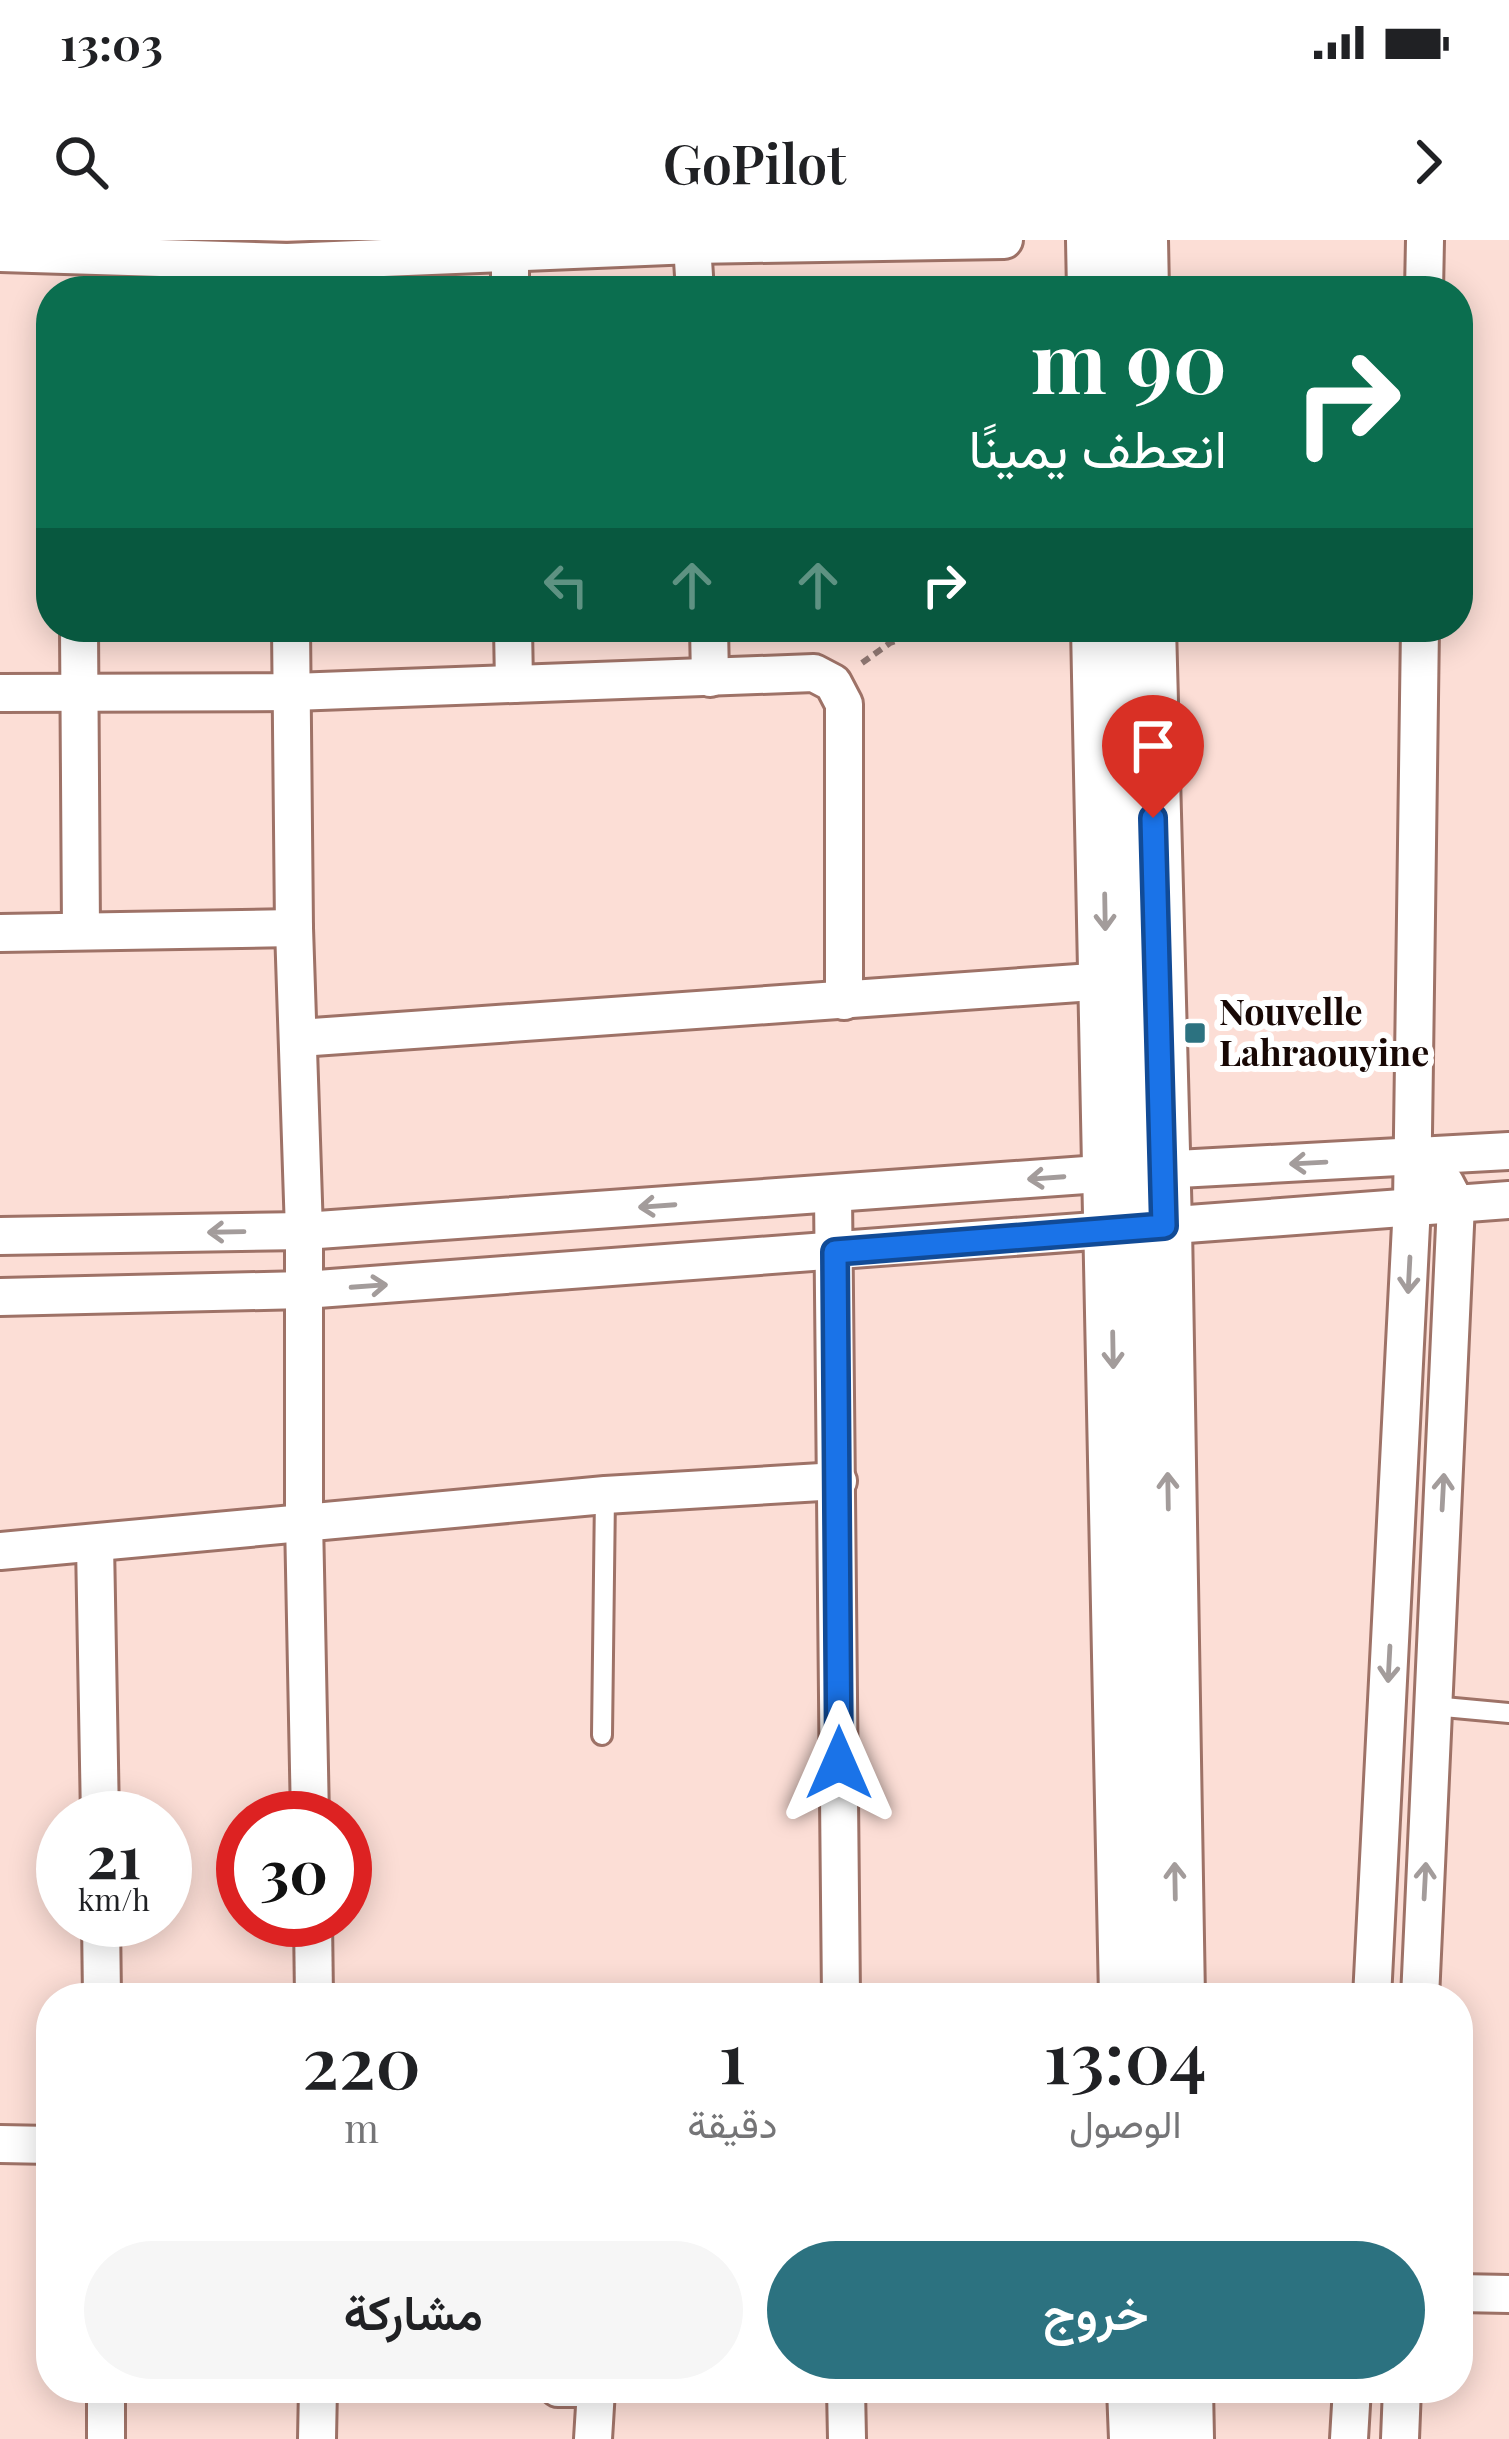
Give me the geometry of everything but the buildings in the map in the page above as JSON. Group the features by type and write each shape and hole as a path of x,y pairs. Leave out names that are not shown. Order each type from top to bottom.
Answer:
{"street":[{"path":"343,276 510,273 692,245 1004,240"},
{"path":"1094,240 1095,276"},
{"path":"1140,240 1141,276"},
{"path":"1424,240 1424,276"},
{"path":"692,245 693,276"},
{"path":"0,253 71,275 179,276"},
{"path":"79,642 81,930"},
{"path":"291,642 309,1791"},
{"path":"513,642 514,685"},
{"path":"709,642 710,678"},
{"path":"1099,642 1107,982 1136,1172 1164,1226 1147,1742 1128,1983"},
{"path":"1148,642 1136,1172 1110,1233 1147,1742 1175,1983"},
{"path":"1373,1983 1412,1205 1420,642"},
{"path":"0,693 293,692 814,673 833,683 844,704 844,1000"},
{"path":"0,933 294,928"},
{"path":"299,1038 1107,982"},
{"path":"0,1236 304,1231 1136,1172 1509,1151"},
{"path":"1413,1158 1438,1174 1456,1204 1421,1983"},
{"path":"832,1193 841,1983"},
{"path":"0,1298 304,1290 1509,1200"},
{"path":"0,1551 304,1520 838,1481"},
{"path":"95,1544 100,1791"},
{"path":"101,1947 102,1983"},
{"path":"313,1947 314,1983"},
{"path":"0,2144 36,2144"},
{"path":"1473,2293 1509,2294"},
{"path":"106,2403 106,2439"},
{"path":"317,2403 317,2439"},
{"path":"593,2439 597,2403"},
{"path":"846,2403 847,2439"},
{"path":"1135,2403 1136,2439"},
{"path":"1185,2403 1186,2439"},
{"path":"1349,2439 1351,2403"},
{"path":"1400,2439 1401,2403"}],"lane":[{"path":"602,1735 605,1495"},
{"path":"1433,1706 1509,1713"}],"path":[{"path":"833,683 893,642"}],"place":[{"name":"Nouvelle Lahraouyine","path":"1195,1033"}],"route":[{"path":"839,1763 835,1252 1164,1226 1153,818"}]}
